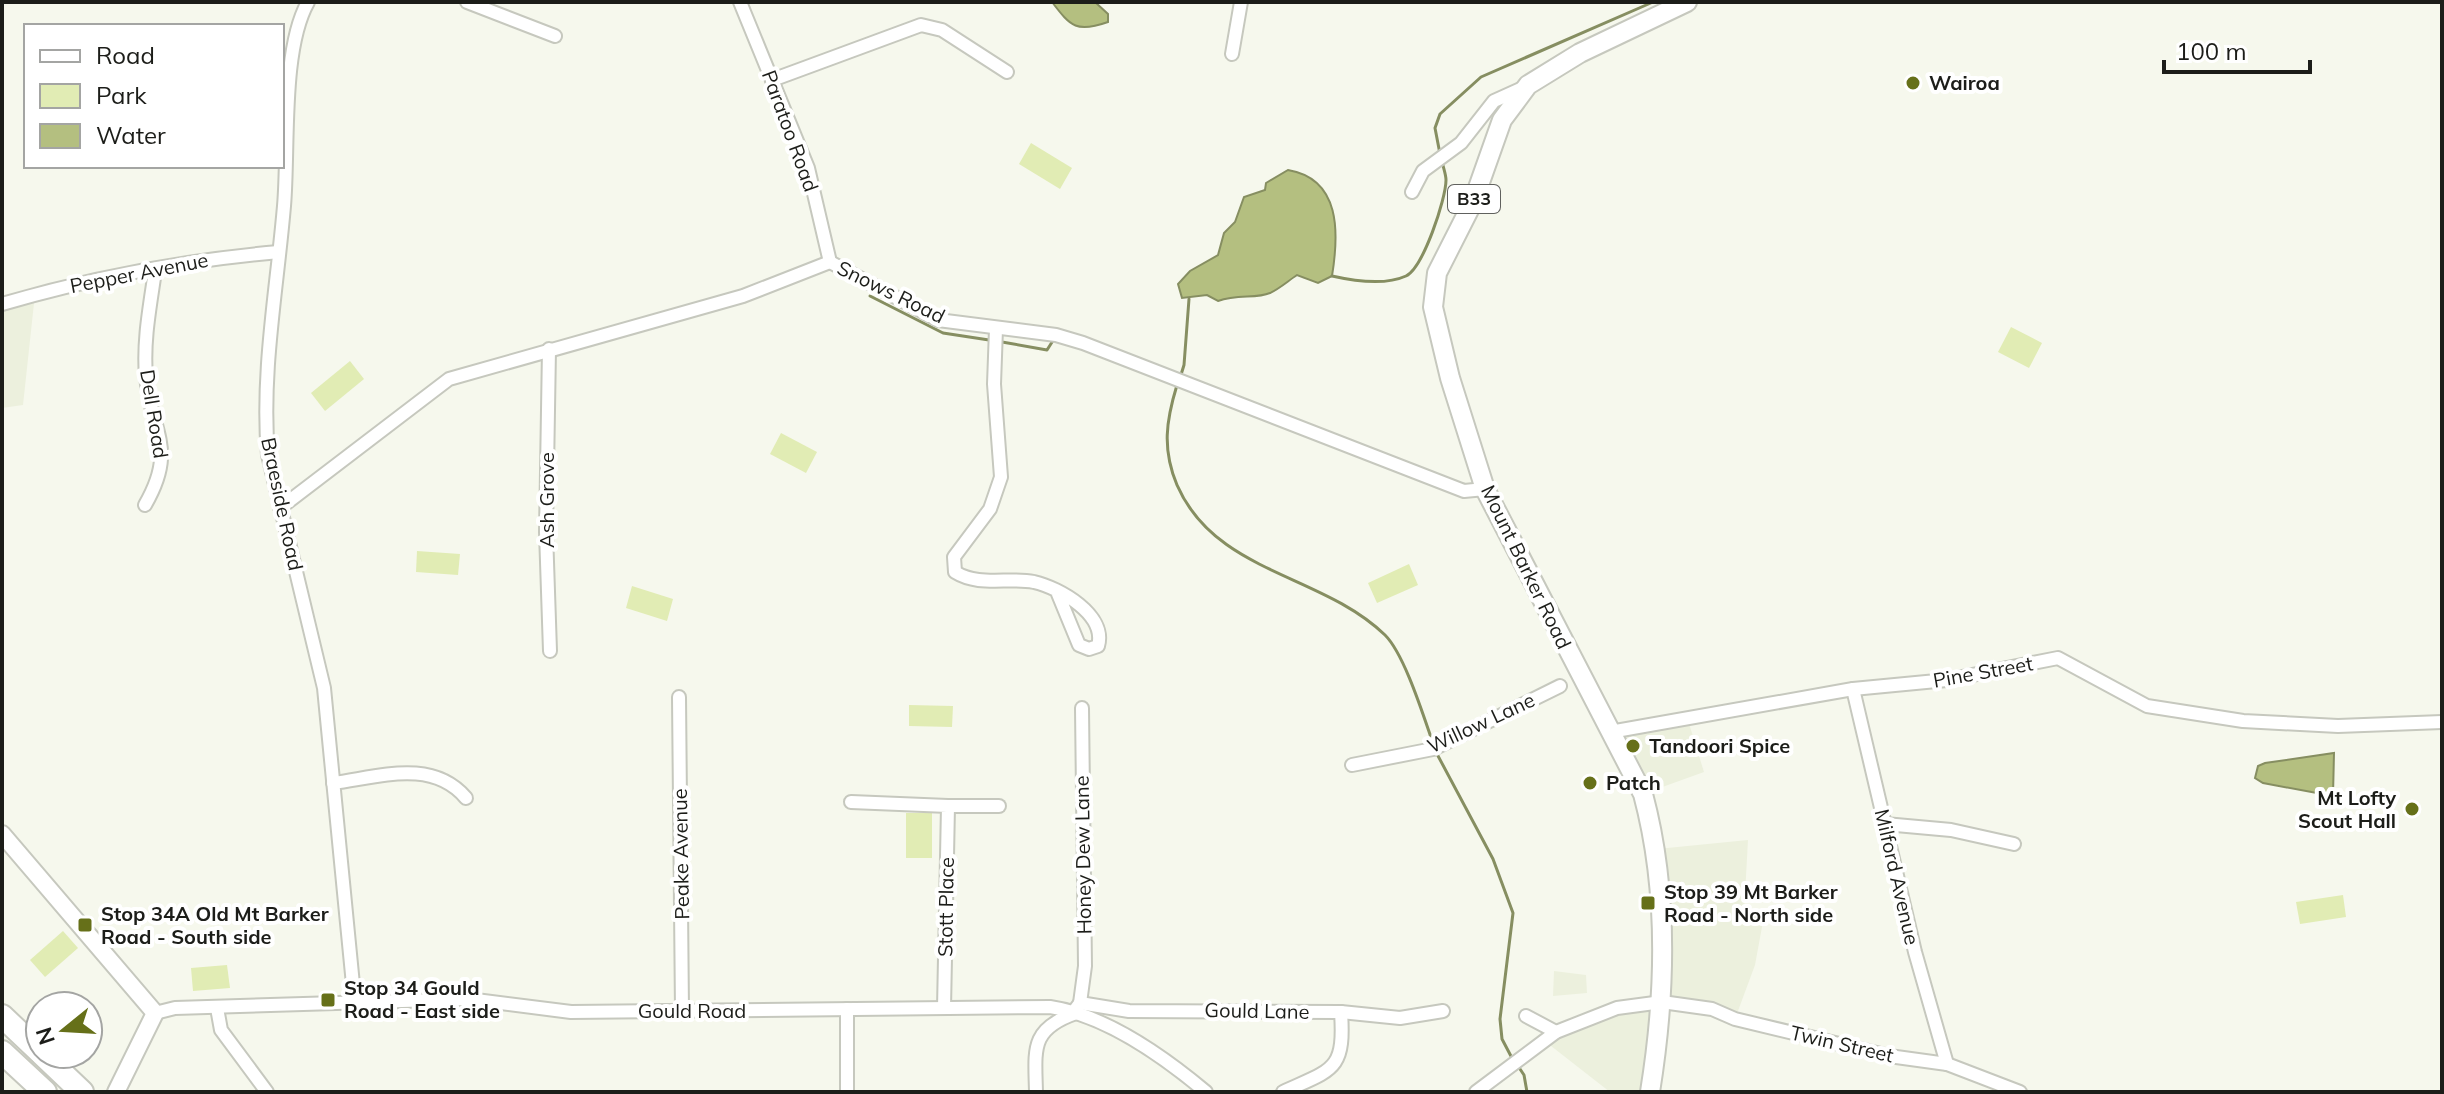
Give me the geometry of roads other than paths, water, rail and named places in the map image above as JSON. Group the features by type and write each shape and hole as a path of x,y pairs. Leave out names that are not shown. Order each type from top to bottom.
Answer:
{"highway":[{"path":"2,1016 24,1037"},
{"path":"2,1052 45,1092"},
{"path":"59,1070 82,1092"}],"main road":[{"name":"Mount Barker Road","path":"1650,1092 1662,1002 1657,849 1643,794 1485,489 1438,333 1434,295 1437,273 1473,202 1502,120 1528,85 1580,53 1687,2"},
{"path":"2,834 155,1013 116,1092"}],"street":[{"name":"Braeside Road","path":"308,2 294,37 265,418 268,455 324,688 355,1005"},
{"path":"467,2 555,36"},
{"name":"Paratoo Road","path":"740,2 808,168 830,262"},
{"path":"1232,54 1241,2"},
{"path":"772,80 895,31 921,25 942,30 1007,72"},
{"path":"1412,192 1423,171 1461,143 1494,101 1528,85"},
{"name":"Pepper Avenue","path":"2,304 46,291 215,258 279,252"},
{"name":"Snows Road","path":"280,508 449,379 743,296 830,262 938,320 1056,335 1173,375 1464,491 1485,489"},
{"name":"Dell Road","path":"145,505 159,481 164,456 149,400 145,350 155,271"},
{"path":"996,329 994,384 1001,477 990,509 954,557 955,572 969,581 1030,581 1058,594"},
{"name":"Ash Grove","path":"549,349 546,532 550,651"},
{"name":"Pine Street","path":"1610,732 1853,689 1947,680 2058,658 2147,706 2243,721 2338,726 2442,722"},
{"name":"Willow Lane","path":"1352,765 1437,747 1560,686"},
{"name":"Milford Avenue","path":"1853,689 1915,952 1947,1064"},
{"name":"Peake Avenue","path":"679,697 682,1011"},
{"name":"Honey Dew Lane","path":"1078,1009 1085,966 1082,708"},
{"path":"333,783 419,771 451,781 466,798"},
{"path":"851,802 999,806"},
{"name":"Stott Place","path":"944,1008 948,806"},
{"path":"1885,824 1951,830 2014,844"},
{"name":"Gould Road","path":"155,1013 175,1008 355,1005 468,999 571,1012 1024,1006 1078,1009 1128,1038 1206,1092"},
{"path":"1476,1092 1556,1032 1617,1008 1662,1002"},
{"name":"Twin Street","path":"1662,1002 1712,1009 1735,1019 1889,1056 1947,1064 2020,1092"},
{"path":"217,1008 221,1030 267,1092"},
{"path":"847,1009 847,1092"},
{"path":"1036,1092 1037,1043 1045,1027 1078,1009"},
{"name":"Gould Lane","path":"1078,1009 1341,1012 1400,1018 1443,1011"},
{"path":"1283,1092 1333,1068 1342,1051 1341,1012"},
{"path":"1526,1016 1556,1032"}],"water":[{"path":"1052,2 1095,2 1108,14 1108,22 1089,27 1076,26"},
{"path":"1288,170 1305,175 1318,184 1327,196 1335,226 1332,276 1318,283 1297,275 1259,296 1218,301 1207,295 1182,298 1178,284 1190,271 1218,255 1224,233 1235,222 1244,197 1265,190 1266,183"},
{"path":"2334,753 2333,796 2263,783 2255,778 2258,766 2265,763"}],"waterway":[{"path":"1440,154 1435,128 1440,114 1481,77 1653,2"},
{"path":"1332,276 1379,282 1406,276 1413,270 1426,247 1442,202 1446,180 1442,161"},
{"path":"870,296 943,333 989,340"},
{"path":"1180,378 1184,365 1189,299"},
{"path":"1002,342 1047,350 1054,339"},
{"path":"1177,385 1168,423 1169,459 1177,485 1195,514 1217,537 1243,555 1331,598 1359,614 1385,635 1407,672 1434,746"},
{"path":"1437,754 1493,859 1513,913 1500,1019 1502,1039 1513,1060"},
{"path":"1518,1066 1524,1075 1527,1092"}],"place":[{"name":"Wairoa","path":"1913,83"},
{"name":"Tandoori Spice","path":"1633,746"},
{"name":"Patch","path":"1590,783"},
{"name":"Mt Lofty Scout Hall","path":"2412,809"},
{"name":"Stop 39 Mt Barker Road - North side","path":"1648,903"},
{"name":"Stop 34A Old Mt Barker Road - South side","path":"85,925"},
{"name":"Stop 34 Gould Road - East side","path":"328,1000"}]}
